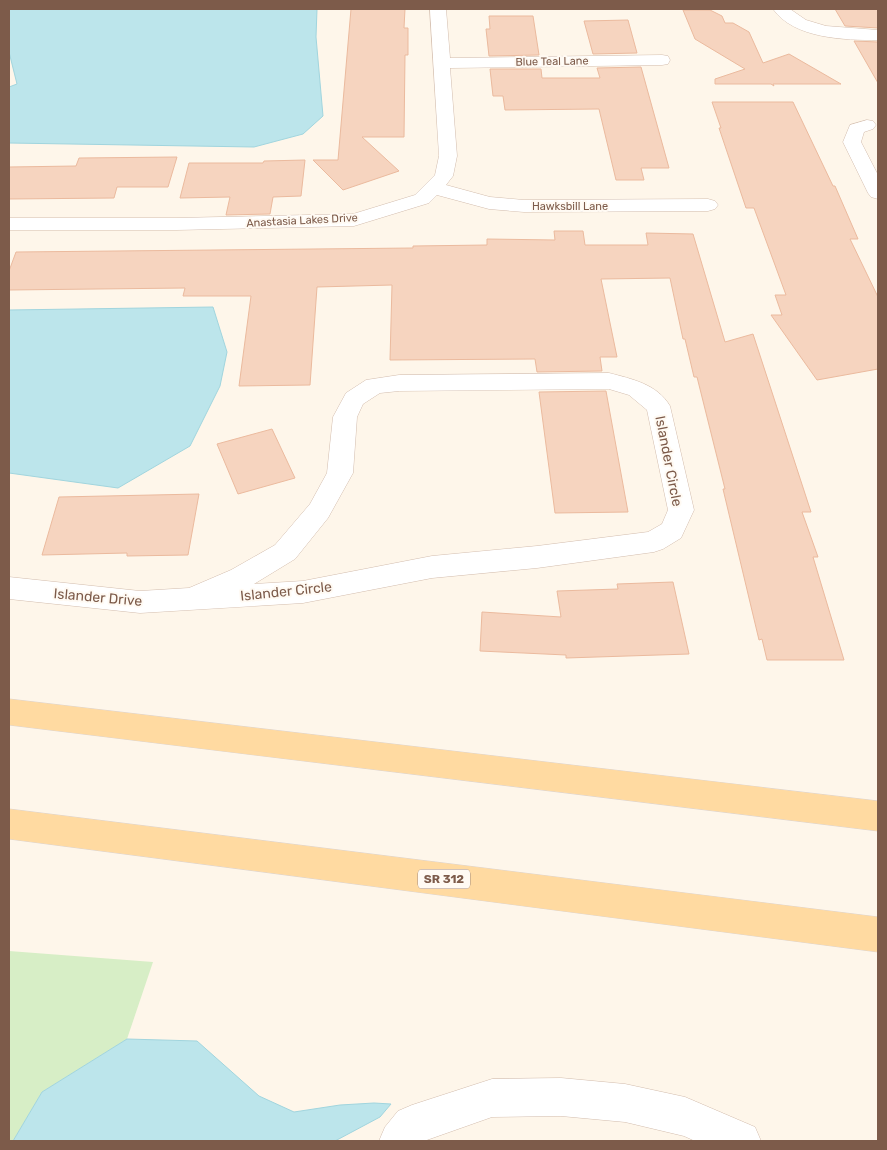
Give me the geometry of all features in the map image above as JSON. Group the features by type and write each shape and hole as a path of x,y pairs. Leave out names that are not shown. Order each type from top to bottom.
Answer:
{"main road":[{"path":"9,712 878,816"},
{"name":"SR 312","path":"9,824 878,935"}],"street":[{"name":"Anastasia Lakes Drive","path":"9,224 176,224 354,220 422,199 444,176 448,156 438,9"},
{"path":"781,9 792,20 820,30 860,35 878,35"},
{"name":"Blue Teal Lane","path":"442,63 662,60"},
{"path":"867,125 856,129 852,142 878,193"},
{"name":"Hawksbill Lane","path":"434,188 489,203 524,206 708,205"},
{"name":"Islander Circle","path":"609,381 637,389 658,406 681,510 672,531 654,542 537,557 432,567 302,592 188,600 241,578 285,552 319,511 340,473 345,417 354,399 374,386 399,383 609,381"},
{"name":"Islander Drive","path":"9,588 140,602 188,600"},
{"path":"399,1141 412,1125 492,1098 561,1097 625,1103 685,1117 741,1141"}],"green space":[{"path":"9,951 153,962 127,1039 42,1092 13,1141 9,1141"}],"water":[{"path":"9,9 317,9 316,37 323,116 303,134 254,147 9,143 9,87 17,84 9,52"},
{"path":"213,307 227,352 220,386 190,446 118,488 9,473 9,310"},
{"path":"127,1039 197,1041 259,1096 294,1112 340,1105 391,1104 380,1117 335,1141 13,1141 42,1092"}],"building":[{"path":"351,9 405,9 404,28 408,28 408,55 405,55 404,137 362,137 399,171 343,190 313,160 338,160"},
{"path":"835,9 878,9 878,28 845,26"},
{"path":"683,10 710,10 722,16 725,23 733,23 749,32 763,63 789,54 841,84 773,84 774,86 771,84 715,84 715,79 745,69 695,39"},
{"path":"489,16 533,16 539,55 489,56 486,29 490,29"},
{"path":"628,20 637,53 593,54 584,21"},
{"path":"854,41 878,42 878,83"},
{"path":"641,67 669,168 641,168 644,180 616,180 599,109 505,110 503,96 493,96 490,69 541,69 542,78 600,78 597,68"},
{"path":"712,102 793,102 833,186 835,186 858,239 850,239 878,297 878,369 817,380 771,315 782,315 775,295 786,295 754,208 746,208"},
{"path":"177,157 168,187 117,187 114,198 9,199 9,167 76,166 79,158"},
{"path":"305,160 301,196 273,197 270,214 226,215 230,197 180,198 189,163 263,163 264,161"},
{"path":"554,231 583,231 585,245 648,245 646,233 693,234 725,342 753,334 811,512 802,512 818,557 813,557 844,660 767,660 762,639 759,640 723,489 725,489 697,377 694,377 685,339 683,339 670,278 601,279 617,357 600,357 602,371 537,372 535,359 390,360 392,285 317,287 310,385 239,386 251,296 183,296 185,288 9,290 9,271 16,252 413,248 413,246 487,245 487,239 555,240"},
{"path":"606,391 628,512 555,513 539,392"},
{"path":"272,429 295,478 238,494 217,444"},
{"path":"199,494 188,555 127,556 127,553 42,555 59,497"},
{"path":"673,582 689,654 566,658 566,655 480,651 482,612 561,617 557,591 618,589 617,584"}]}
